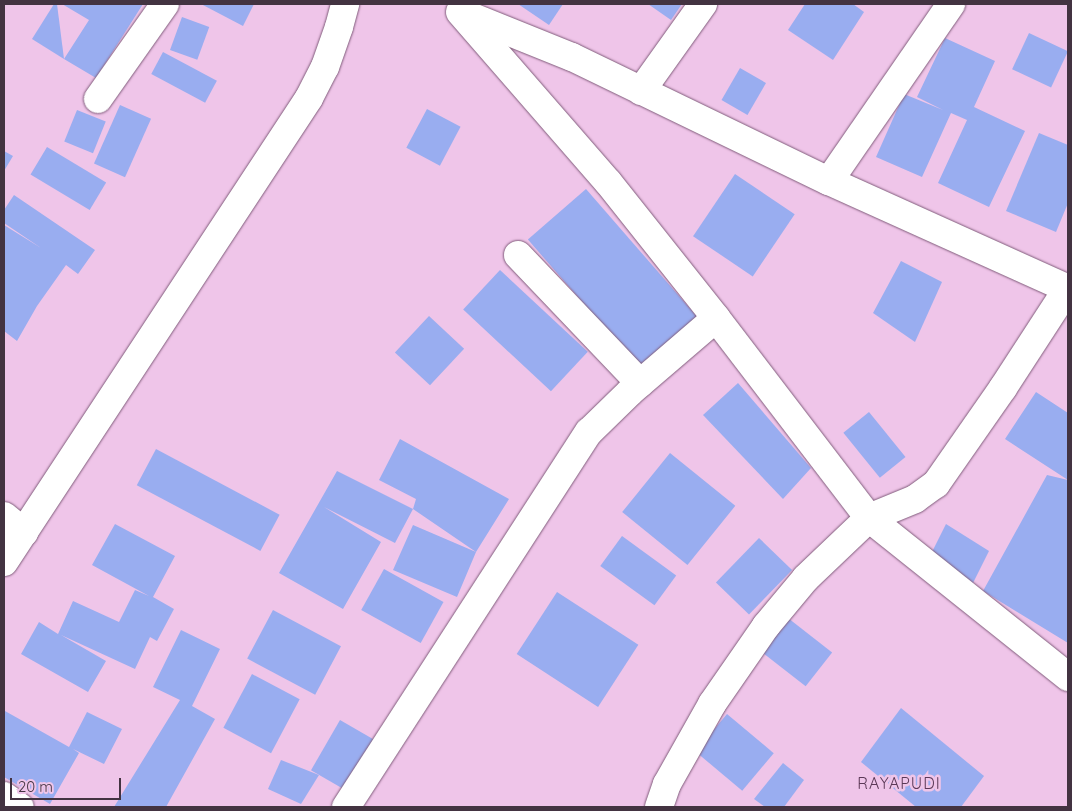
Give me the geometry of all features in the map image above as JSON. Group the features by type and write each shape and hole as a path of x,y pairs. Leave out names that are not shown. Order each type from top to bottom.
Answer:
{"street":[{"path":"98,99 165,4"},
{"path":"4,562 14,524 309,98 324,67 339,27 345,4"},
{"path":"641,91 703,4"},
{"path":"829,181 951,4"},
{"path":"454,8 572,57 829,181 1068,288 1003,388 936,484 915,500 869,518 806,578 766,626 712,704 667,784 660,807"},
{"path":"454,8 608,182 716,318 869,518 1068,677"},
{"path":"518,255 640,383"},
{"path":"346,807 589,432 640,383 716,318"},
{"path":"4,796 20,807"}],"building":[{"path":"54,4 57,4 64,59 32,39"},
{"path":"62,4 143,4 96,78 64,59 89,20"},
{"path":"201,4 254,4 243,26"},
{"path":"518,4 563,4 549,25"},
{"path":"648,4 682,4 671,20"},
{"path":"805,4 853,4 864,12 833,60 788,30"},
{"path":"182,17 209,27 197,60 170,50"},
{"path":"1029,33 1068,51 1051,87 1012,69"},
{"path":"945,38 995,61 974,107 1025,131 989,207 938,183 967,120 951,113 922,177 876,157 904,94 943,110 917,97"},
{"path":"163,52 217,81 205,103 151,74"},
{"path":"740,68 766,83 747,115 722,100"},
{"path":"120,105 151,119 125,177 94,163"},
{"path":"427,109 461,127 440,166 406,148"},
{"path":"77,110 106,122 93,153 64,142"},
{"path":"1039,133 1068,145 1068,203 1056,232 1006,211"},
{"path":"47,147 106,183 90,210 31,174"},
{"path":"4,151 13,156 4,171"},
{"path":"735,174 795,214 753,276 693,236"},
{"path":"586,189 700,320 642,371 528,240"},
{"path":"14,195 95,250 78,274 66,265 37,306 17,341 4,331 4,225 41,248 4,223 4,210"},
{"path":"901,261 942,282 915,342 873,313"},
{"path":"500,270 588,352 551,391 463,309"},
{"path":"429,316 464,349 430,385 395,353"},
{"path":"738,383 811,468 783,499 703,415"},
{"path":"1036,392 1068,413 1068,480 1005,439"},
{"path":"869,412 906,457 880,478 843,433"},
{"path":"400,439 509,499 476,552 413,509 416,499 379,480"},
{"path":"156,449 280,515 260,551 137,485"},
{"path":"670,453 735,506 687,565 622,512"},
{"path":"337,471 413,509 395,543 324,507 381,542 343,609 279,573"},
{"path":"1047,475 1068,480 1068,643 983,591"},
{"path":"115,524 175,556 153,597 174,609 157,641 150,637 135,669 61,635 106,661 88,692 21,654 39,622 58,634 73,601 119,622 135,590 149,596 92,565"},
{"path":"946,524 989,551 972,585 931,554"},
{"path":"413,525 476,552 457,597 393,570"},
{"path":"622,536 676,575 654,605 600,566"},
{"path":"759,538 792,570 749,615 716,583"},
{"path":"384,569 443,602 421,643 361,610"},
{"path":"557,592 638,645 598,707 517,654"},
{"path":"273,610 341,646 315,695 247,659"},
{"path":"788,618 832,652 806,686 762,652"},
{"path":"181,630 220,649 192,706 215,719 166,807 114,807 180,700 153,687"},
{"path":"252,674 300,699 271,753 223,728"},
{"path":"901,708 984,776 961,807 916,807 861,762"},
{"path":"5,711 69,747 87,712 122,729 104,764 73,749 79,753 50,804 4,777"},
{"path":"727,714 774,753 742,791 696,752"},
{"path":"340,720 374,740 345,790 311,770"},
{"path":"281,760 319,775 301,804 268,789"},
{"path":"783,763 804,780 784,807 765,807 754,799"}],"district":[{"name":"RAYAPUDI","path":"899,783"}]}
